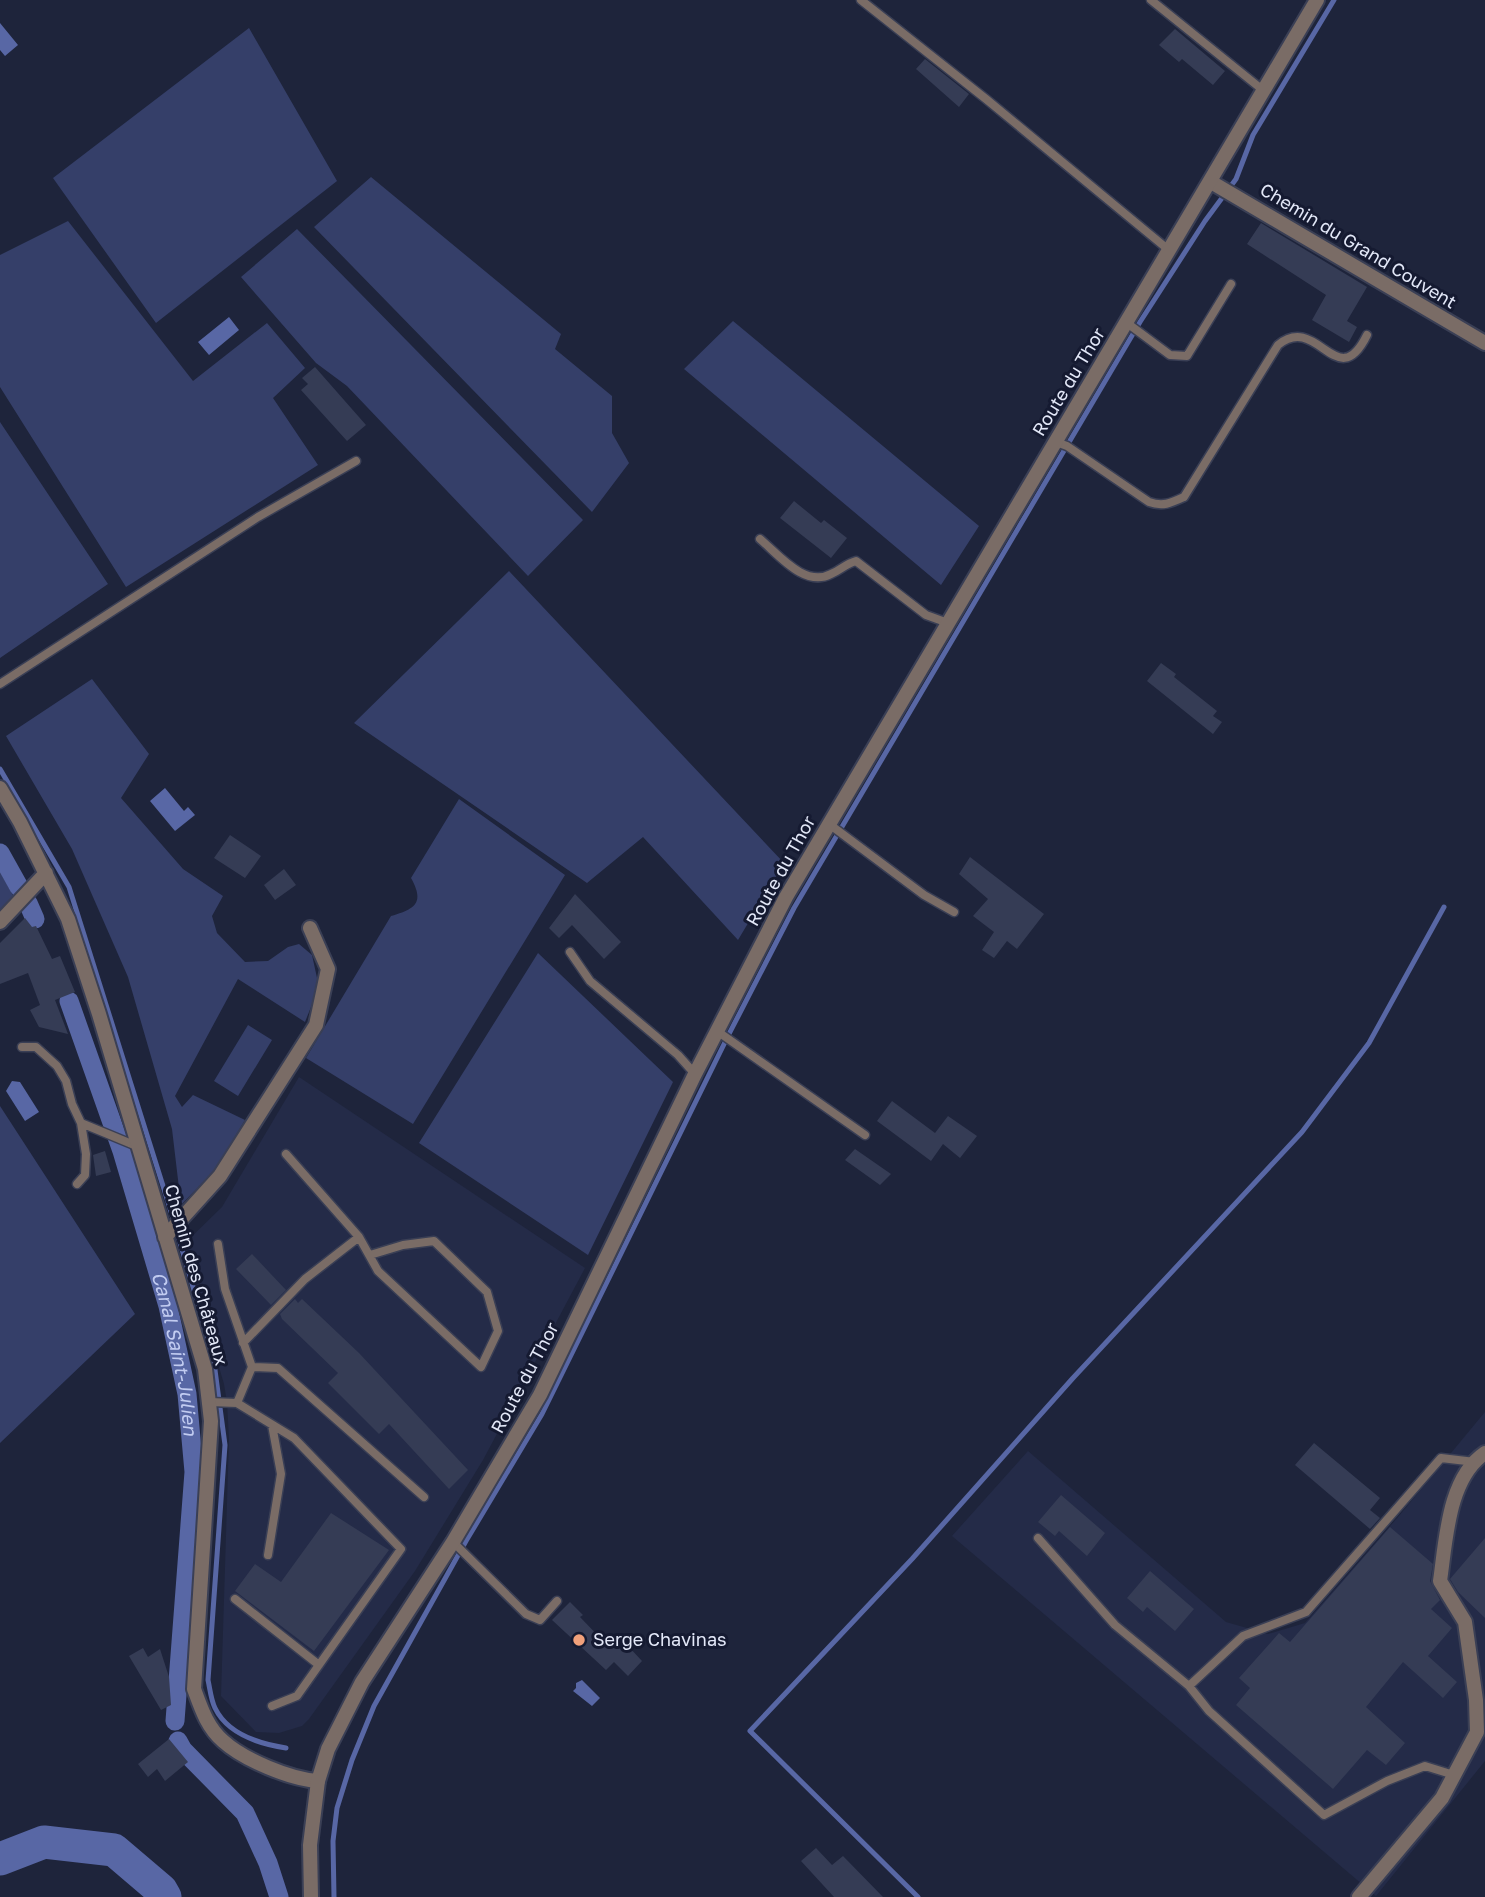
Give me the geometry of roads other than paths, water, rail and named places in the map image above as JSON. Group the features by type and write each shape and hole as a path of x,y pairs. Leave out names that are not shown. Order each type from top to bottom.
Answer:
{"street":[{"name":"Route du Thor","path":"318,1781 328,1749 362,1682 453,1542 540,1395 695,1074 786,897 1317,0"},
{"name":"Chemin du Grand Couvent","path":"1211,182 1485,344"},
{"name":"Chemin des Châteaux","path":"0,788 68,919 205,1369 211,1421 194,1689 204,1717 223,1741 248,1758 300,1780 318,1781"},
{"path":"0,922 46,873"},
{"path":"165,1237 220,1176 316,1025 328,969 310,928"},
{"path":"1359,1897 1442,1798 1481,1733 1465,1622 1440,1581 1455,1493 1467,1469 1480,1457"},
{"path":"311,1897 310,1845 318,1781"}],"lane":[{"path":"861,0 1170,251"},
{"path":"1151,0 1264,91"},
{"path":"1127,323 1170,355 1187,356 1231,284"},
{"path":"1056,442 1067,446 1150,502 1160,506 1172,503 1184,497 1278,345 1286,338 1296,335 1307,339 1338,358 1351,356 1359,351 1367,335"},
{"path":"0,684 258,517 356,461"},
{"path":"760,539 801,573 814,579 831,575 846,563 856,561 926,615 948,624"},
{"path":"829,824 924,895 954,912"},
{"path":"570,952 590,981 678,1055 695,1074"},
{"path":"717,1031 865,1135"},
{"path":"22,1047 36,1046 57,1066 66,1081 81,1123 86,1154 85,1175 77,1184"},
{"path":"81,1123 139,1147"},
{"path":"286,1154 359,1237 379,1271 481,1367 498,1331 487,1292 434,1241 403,1244 370,1255"},
{"path":"243,1343 304,1279 359,1237"},
{"path":"218,1244 225,1289 252,1367 237,1403"},
{"path":"252,1367 278,1368 424,1497"},
{"path":"209,1402 237,1403 294,1438 401,1549 297,1696 272,1706"},
{"path":"268,1555 281,1474 272,1425"},
{"path":"1189,1686 1243,1636 1306,1612 1441,1458 1480,1457"},
{"path":"1038,1538 1115,1625 1189,1686 1209,1711 1324,1815 1387,1781 1425,1766 1454,1775"},
{"path":"453,1542 526,1614 540,1620 557,1601"},
{"path":"235,1599 319,1665"}],"waterway":[{"path":"334,1897 333,1841 337,1808 352,1760 374,1706 466,1541 542,1414 794,908 1140,322 1205,221 1236,179 1253,135 1334,0"},
{"path":"0,769 69,887 213,1355 225,1445 208,1680 213,1702 221,1717 236,1731 256,1741 286,1748"},
{"name":"Canal Saint-Julien","path":"0,853 19,887"},
{"name":"Canal Saint-Julien","path":"28,903 35,919"},
{"path":"918,1897 750,1731 912,1559 1073,1378 1302,1132 1369,1043 1444,907"},
{"name":"Canal Saint-Julien","path":"69,1001 122,1151 168,1306 187,1394 194,1472 175,1721"},
{"name":"Canal Saint-Julien","path":"178,1741 183,1750 245,1813 268,1863 279,1897"},
{"path":"0,1859 44,1842 114,1850 161,1890 165,1897"}],"place":[{"name":"Serge Chavinas","path":"579,1640"}]}
